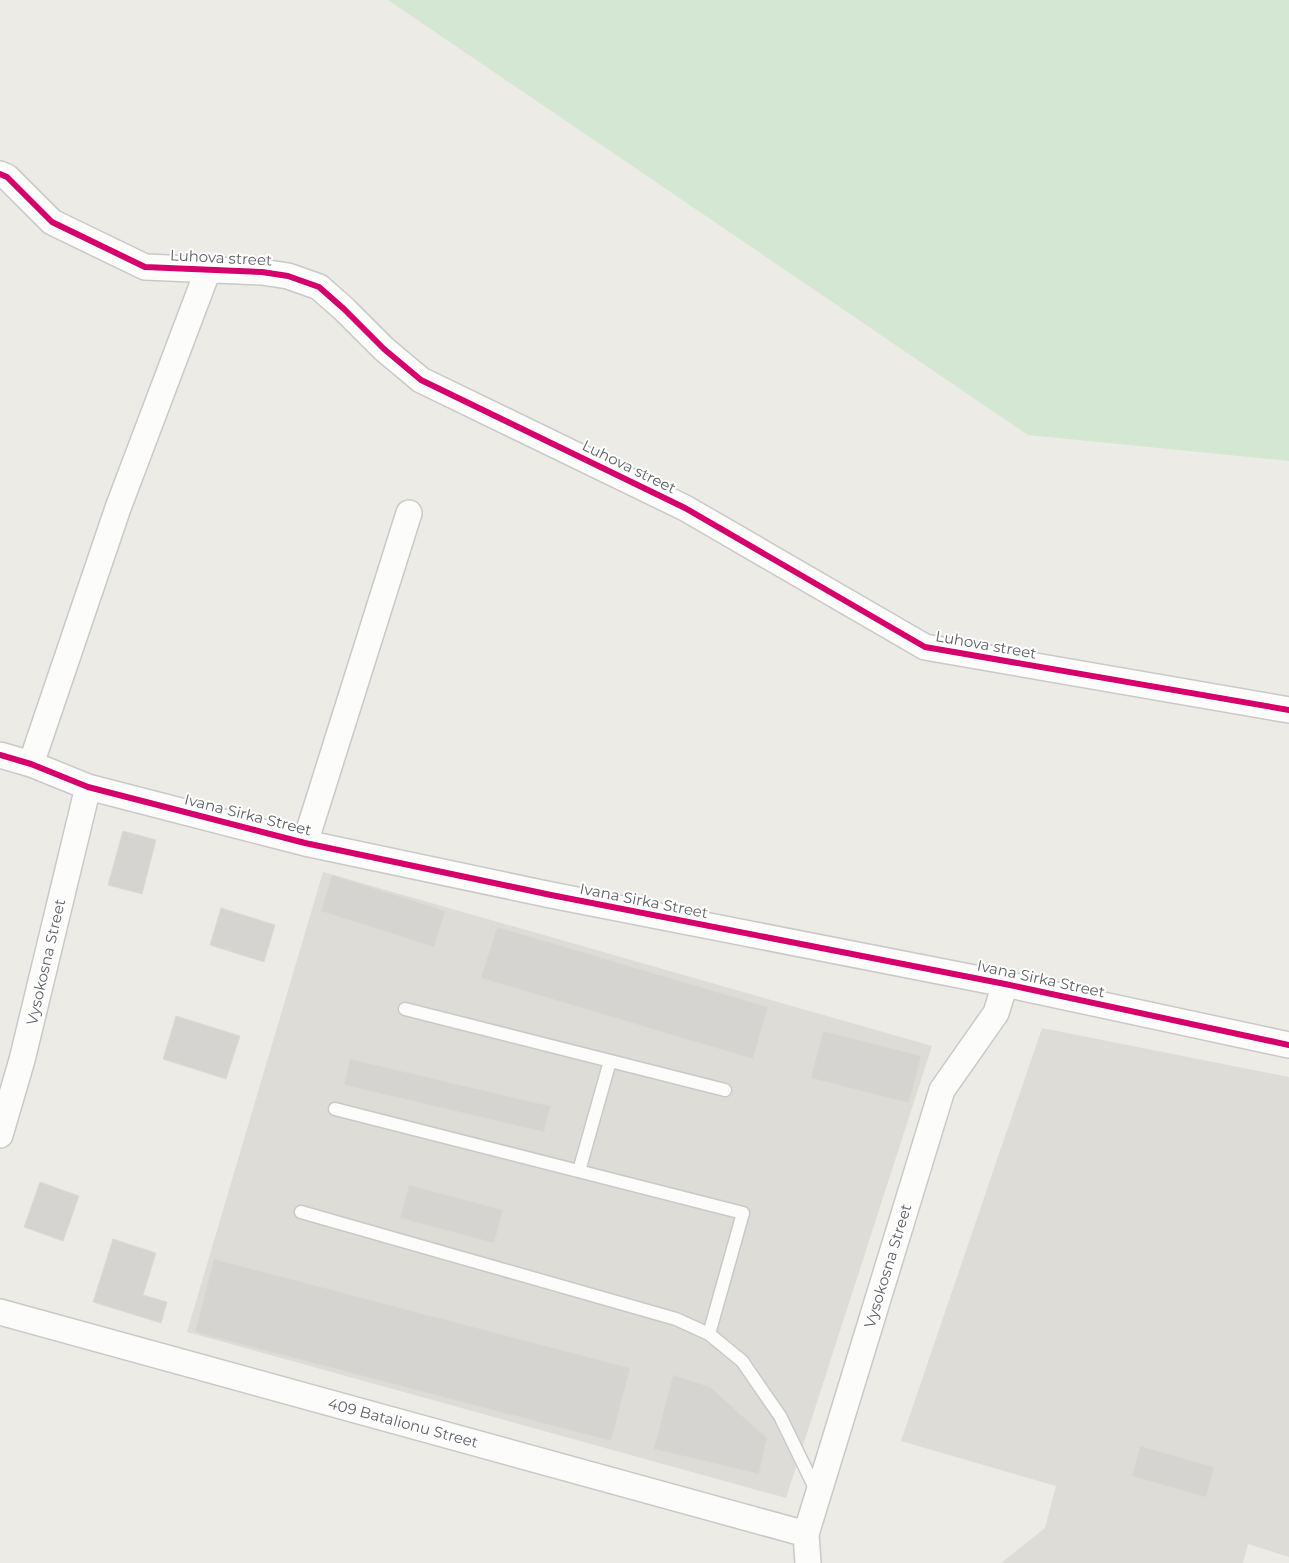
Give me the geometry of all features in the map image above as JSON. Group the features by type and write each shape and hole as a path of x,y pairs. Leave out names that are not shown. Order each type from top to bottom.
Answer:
{"street":[{"name":"Luhova street","path":"0,174 7,177 52,222 145,267 262,272 288,276 319,287 384,349 421,380 685,508 925,647 1289,710"},
{"path":"31,764 118,508 208,270"},
{"path":"305,843 409,513"},
{"name":"Ivana Sirka Street","path":"0,756 31,764 88,787 305,843 551,895 1005,984 1289,1045"},
{"name":"Vysokosna Street","path":"0,1135 22,1060 88,787"},
{"name":"Vysokosna Street","path":"808,1563 806,1534 942,1090 996,1013 1005,984"},
{"name":"409 Batalionu Street","path":"0,1312 806,1534"}],"lane":[{"path":"405,1010 725,1090"},
{"path":"579,1171 610,1061"},
{"path":"335,1109 743,1213 709,1334"},
{"path":"300,1212 676,1319 709,1334 742,1361 780,1416 818,1494"}],"shaded area":[{"path":"323,872 932,1046 786,1498 187,1332"},
{"path":"1042,1028 1289,1077 1289,1557 1248,1544 1243,1563 1001,1563 1045,1528 1056,1486 901,1441"}],"green space":[{"path":"388,0 1289,0 1289,461 1028,435"}],"building":[{"path":"123,831 156,840 142,894 108,885"},
{"path":"332,875 445,911 434,947 321,911"},
{"path":"221,908 275,925 264,962 210,945"},
{"path":"497,927 768,1007 753,1059 481,978"},
{"path":"176,1016 240,1036 226,1079 163,1059"},
{"path":"823,1031 921,1056 909,1103 811,1078"},
{"path":"350,1059 550,1106 544,1132 344,1085"},
{"path":"40,1182 79,1196 63,1241 24,1227"},
{"path":"409,1185 503,1210 494,1243 400,1218"},
{"path":"113,1239 156,1253 143,1295 167,1302 161,1323 93,1302"},
{"path":"214,1259 630,1368 611,1441 195,1332"},
{"path":"673,1375 710,1387 767,1438 759,1474 654,1449"},
{"path":"1140,1446 1214,1467 1206,1497 1132,1476"}],"cycle path":[{"path":"0,174 7,177 52,222 145,267 262,272 288,276 319,287 384,349 421,380 685,508 925,647 1289,710"},
{"path":"0,755 31,764 88,787 305,843 551,895 1005,984 1289,1045"}]}
